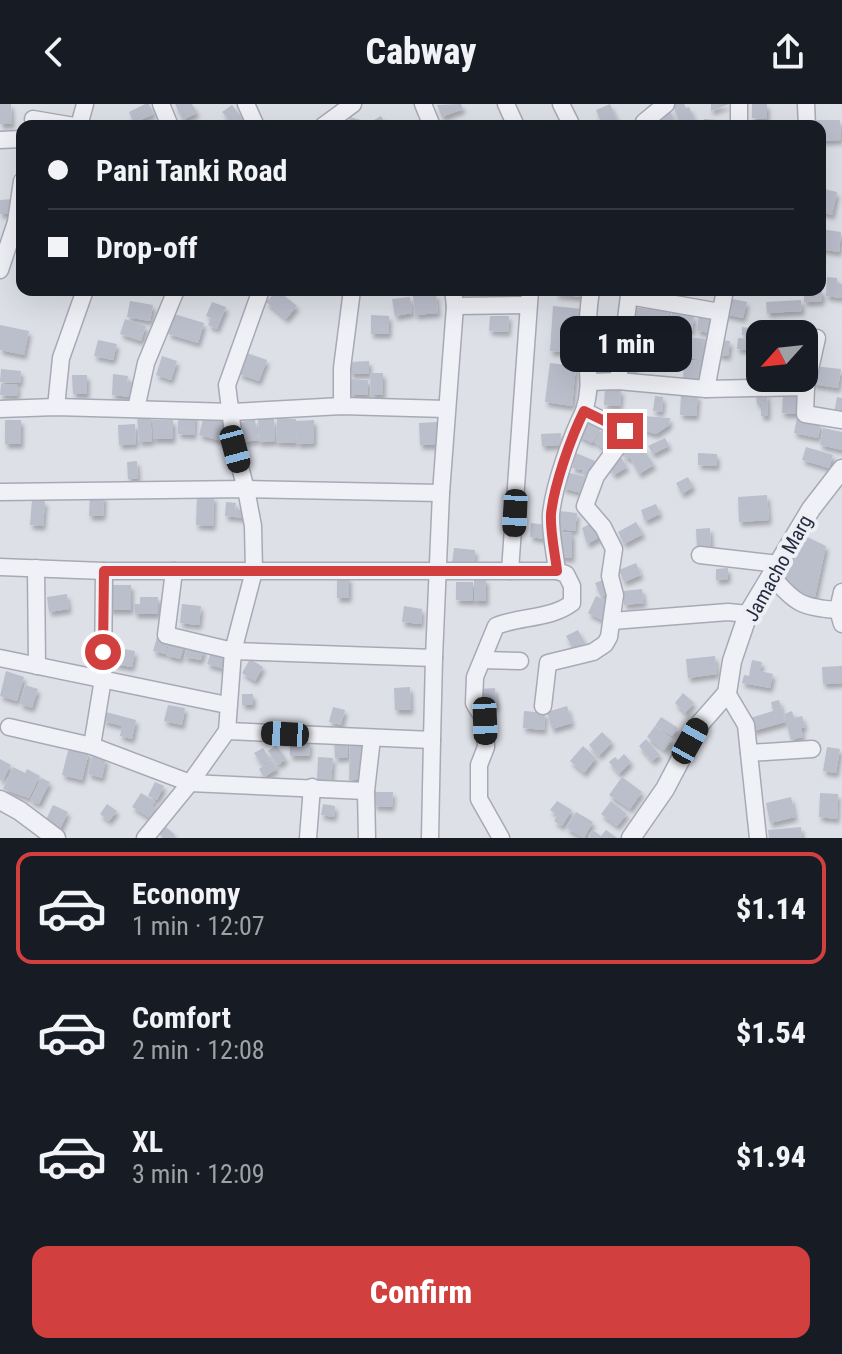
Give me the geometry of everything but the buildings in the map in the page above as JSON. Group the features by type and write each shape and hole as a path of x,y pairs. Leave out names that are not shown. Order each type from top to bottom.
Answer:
{"street":[{"path":"648,120 666,104"},
{"path":"0,270 13,222"},
{"path":"56,407 61,358 83,296"},
{"path":"136,409 146,363 174,296"},
{"path":"145,838 227,731 233,651 254,571 253,526 235,449 228,379 259,296"},
{"path":"342,406 342,368 351,296"},
{"path":"557,571 551,516 557,485 572,435 584,411 591,382 587,361 590,296"},
{"path":"618,381 630,296"},
{"path":"663,296 720,312"},
{"path":"706,389 724,296"},
{"path":"430,838 441,493 454,298 529,298 510,571"},
{"path":"591,382 746,388"},
{"path":"806,392 805,414 842,420"},
{"path":"0,409 56,407 232,412 342,406 446,409"},
{"path":"543,706 548,663 600,648 609,637 612,621 615,595 610,576 614,549 603,527 585,506 596,476 627,434 584,411"},
{"name":"Jamacho Marg","path":"727,693 732,661 748,614 811,509 842,471"},
{"path":"0,492 246,489 441,493"},
{"path":"700,555 775,570 785,592 801,605 840,617 842,592"},
{"path":"0,567 104,571 557,571 566,574 572,586 572,603 560,612 517,618 496,626 475,677 474,703 485,721 486,747 479,765 479,799 501,838"},
{"path":"36,568 37,666"},
{"path":"92,746 103,679 104,571"},
{"path":"174,571 166,635 233,651 434,658"},
{"path":"612,621 728,612 748,614"},
{"path":"0,658 227,705"},
{"path":"483,660 520,661"},
{"path":"631,838 665,789 698,726 727,693 746,725 758,838"},
{"path":"9,727 92,746 190,783 366,791"},
{"path":"227,731 432,740"},
{"path":"367,838 366,791 372,738"},
{"path":"749,753 812,749"},
{"path":"308,838 312,787"},
{"path":"0,800 56,838"}],"route":[{"path":"103,652 104,571 557,571 551,516 572,435 584,411 625,431"}]}
